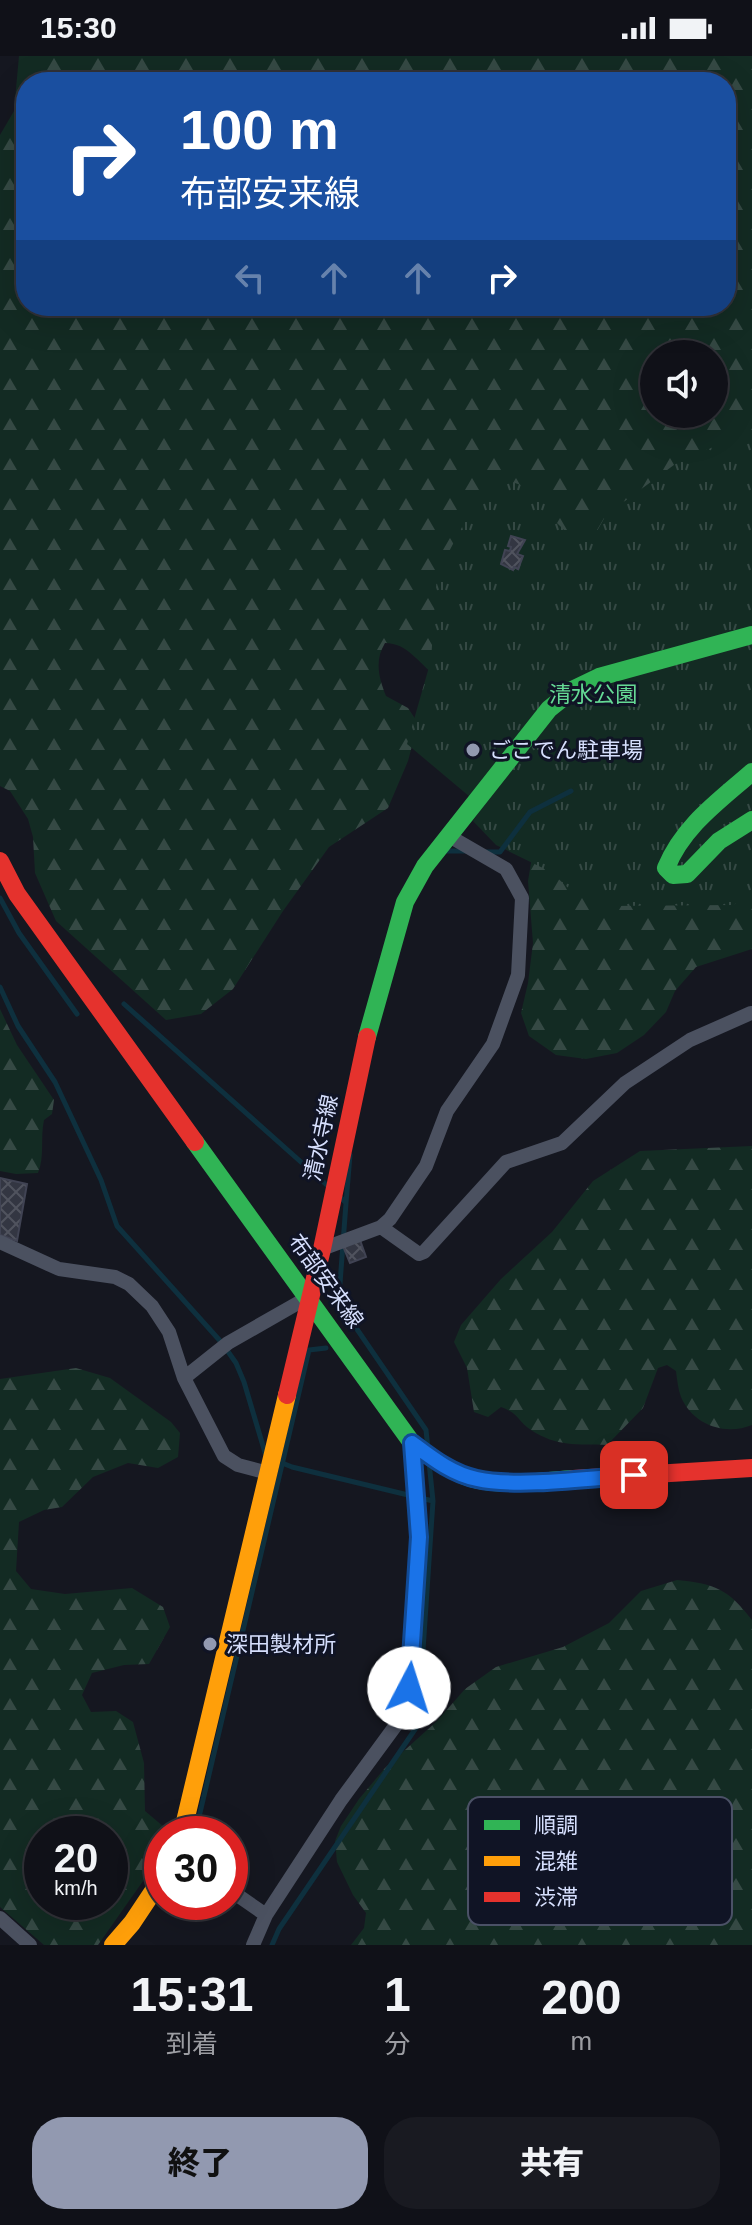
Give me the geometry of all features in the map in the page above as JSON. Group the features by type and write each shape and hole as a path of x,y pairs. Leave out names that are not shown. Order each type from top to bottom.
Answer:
{"main road":[{"name":"清水寺線","path":"186,1816 310,1301 366,1040 405,902 425,866 549,709 567,691 592,678 752,635"},
{"path":"752,772 684,834 670,855 666,868 673,875 687,874 719,841 752,820"},
{"name":"布部安来線","path":"0,861 17,894 412,1443 442,1465 477,1480 520,1482 752,1468"},
{"path":"113,1945 144,1905"}],"street":[{"path":"322,1249 381,1227 390,1219 426,1166 447,1111 493,1044 518,975 522,898 506,869 449,836"},
{"path":"381,1227 419,1254 424,1252 506,1162 562,1143 625,1083 690,1040 751,1013"},
{"path":"0,1242 59,1269 99,1274 129,1284 152,1306 169,1332 184,1378 224,1456 238,1465 268,1473"},
{"path":"184,1378 228,1343 298,1303 310,1301"},
{"path":"253,1945 266,1915 341,1800 407,1710 419,1537 412,1443"},
{"path":"248,1902 266,1915"},
{"path":"0,1918 30,1945"}],"green space":[{"path":"19,56 752,56 752,630 436,676 400,646 385,643 379,670 386,696 408,708 418,723 408,761 388,808 329,847 233,989 201,1014 166,1020 56,921 35,873 33,837 28,819 10,791 0,786 0,135 14,111 16,89 16,316 736,316 736,72 18,72"},
{"name":"清水公園","path":"752,436 752,899 732,905 608,906 577,896 551,872 496,845 473,821 482,807 407,744 431,660 437,574 477,499 509,481 539,491 554,520 570,536 597,531 610,508 625,501 678,462 737,437"},
{"path":"752,719 752,949 696,967 675,991 666,1012 644,1035 617,1053 586,1059 556,1055 529,1036 521,1013 533,943 528,881 535,839"},
{"path":"0,1009 17,1045 54,1100 52,1114 44,1120 38,1173 0,1171"},
{"path":"752,1146 752,1425 721,1428 693,1415 680,1394 676,1371 667,1365 658,1368 643,1408 607,1445 568,1444 550,1439 531,1430 512,1412 501,1407 488,1417 474,1412 467,1368 454,1342 461,1325 501,1279 552,1232 593,1181 640,1151"},
{"path":"76,1368 110,1378 171,1422 180,1433 178,1457 158,1468 128,1463 93,1477 62,1507 44,1510 19,1522 16,1571 31,1589 65,1594 132,1588 163,1607 170,1627 149,1664 124,1665 92,1673 82,1695 91,1712 116,1711 133,1722 144,1763 145,1811 151,1816 144,1816 144,1880 128,1902 128,1816 24,1816 24,1920 116,1920 98,1945 44,1945 0,1907 0,1379"},
{"path":"677,1580 712,1586 736,1601 752,1620 752,1945 351,1945 364,1928 366,1913 353,1895 337,1862 335,1841 359,1799 385,1768 437,1721 465,1689 496,1667 563,1647 609,1623 641,1591"}],"building":[{"path":"511,536 525,540 517,554 523,556 518,569 514,567 513,570 501,564 505,550 510,551"},
{"path":"0,1178 27,1184 17,1241 0,1235"},
{"path":"360,1240 366,1257 350,1263 343,1246"}],"waterway":[{"path":"484,852 500,852 530,812 571,791"},
{"path":"444,851 466,851"},
{"path":"0,898 19,933 77,1014"},
{"path":"0,987 18,1026 55,1082 101,1180 117,1226 222,1343 236,1363 266,1456"},
{"path":"124,1004 329,1187"},
{"path":"346,1203 350,1155"},
{"path":"339,1196 346,1203 339,1297 350,1319 426,1430 428,1449"},
{"path":"199,1816 309,1350 326,1348"},
{"path":"275,1460 292,1467 433,1501"},
{"path":"272,1945 279,1929 418,1725 433,1501 429,1462"}],"traffic: fast":[{"path":"367,1037 405,902 425,866 549,709 574,689 599,677 752,635"},
{"path":"752,772 692,827 666,868 673,875 687,874 719,841 752,820"},
{"path":"195,1142 412,1443 451,1470 469,1478 513,1483 573,1479"}],"traffic: slow":[{"path":"186,1816 287,1395"},
{"path":"113,1945 144,1905"}],"traffic: jam":[{"path":"0,861 17,894 195,1142"},
{"path":"287,1395 367,1037"},
{"path":"573,1479 752,1468"}],"place":[{"name":"ごこでん駐車場","path":"473,750"},
{"name":"深田製材所","path":"210,1644"}],"route":[{"path":"409,1688 419,1537 412,1443 442,1465 477,1480 520,1482 634,1475"}]}
